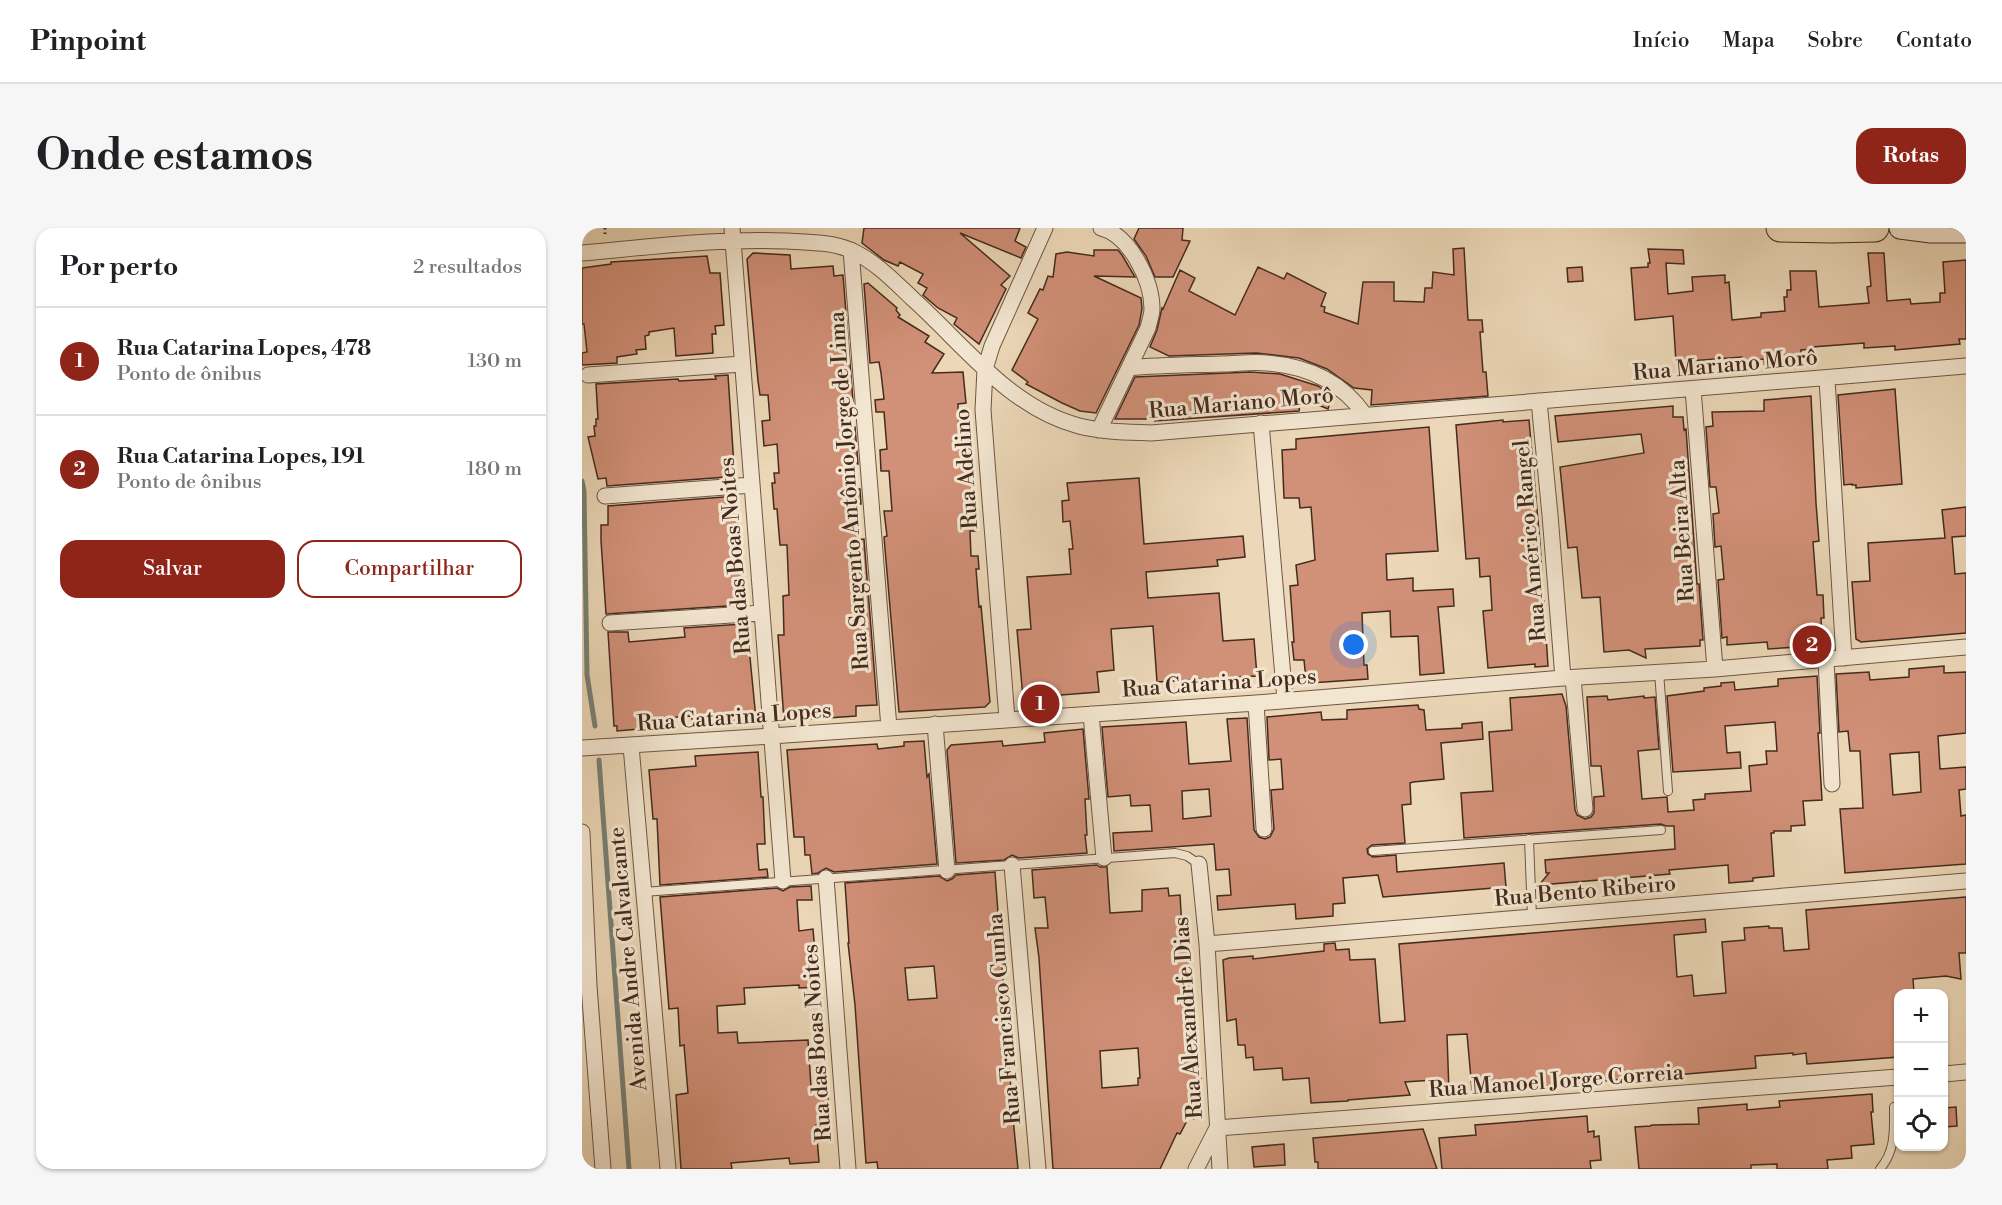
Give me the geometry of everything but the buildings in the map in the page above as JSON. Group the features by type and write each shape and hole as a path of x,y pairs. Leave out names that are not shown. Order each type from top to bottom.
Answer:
{"highway":[{"path":"1780,228 1875,228"}],"street":[{"name":"Rua Adelino","path":"1007,719 983,410 984,369 1045,228"},
{"path":"1099,430 1129,368 1152,312 1151,293 1129,248 1114,232 1101,228"},
{"path":"1900,228 1931,232 1966,232"},
{"name":"Rua Mariano Morô","path":"582,252 732,234 810,242 851,250 886,274 946,329 984,369 1020,399 1040,411 1079,426 1099,430 1152,433 1966,366"},
{"name":"Rua das Boas Noites","path":"732,234 783,881"},
{"name":"Rua Sargento Antônio Jorge de Lima","path":"851,250 889,728"},
{"path":"1129,368 1266,362 1294,367 1337,386 1356,402 1365,415"},
{"path":"588,375 742,364"},
{"path":"1827,379 1844,658"},
{"name":"Rua Beira Alta","path":"1693,389 1715,669"},
{"name":"Rua Américo Rangel","path":"1539,401 1568,678 1585,809"},
{"path":"1261,423 1285,700"},
{"path":"605,496 752,485"},
{"path":"610,623 762,613"},
{"name":"Rua Catarina Lopes","path":"582,748 1256,703 1568,678 1715,669 1966,647"},
{"path":"1826,660 1832,784"},
{"path":"1256,703 1264,829"},
{"path":"1091,714 1104,858"},
{"path":"935,724 947,871"},
{"name":"Avenida Andre Calvalcante","path":"631,746 668,1169"},
{"name":"Avenida Andre Calvalcante","path":"582,831 586,986 603,1169"},
{"name":"Rua Alexandrfe Dias","path":"1199,864 1207,944 1220,1169"},
{"name":"Rua Francisco Cunha","path":"1012,865 1038,1169"},
{"name":"Rua das Boas Noites","path":"826,878 848,1169"},
{"name":"Rua Bento Ribeiro","path":"1207,944 1966,881"},
{"path":"1948,1074 1966,1072"},
{"name":"Rua Manoel Jorge Correia","path":"1217,1128 1894,1077"},
{"path":"1196,1169 1217,1128"}],"lane":[{"path":"1659,672 1668,791"},
{"path":"1373,851 1661,830"},
{"path":"1529,839 1532,918"},
{"path":"643,892 1175,853 1187,856 1199,864"},
{"path":"1880,1169 1893,1143 1894,1107"}],"waterway":[{"path":"582,481 587,675 595,726"},
{"path":"599,760 629,1169"}],"place":[{"name":"Rua Catarina Lopes, 191","path":"1812,645"},
{"name":"Rua Catarina Lopes, 478","path":"1040,704"}]}
